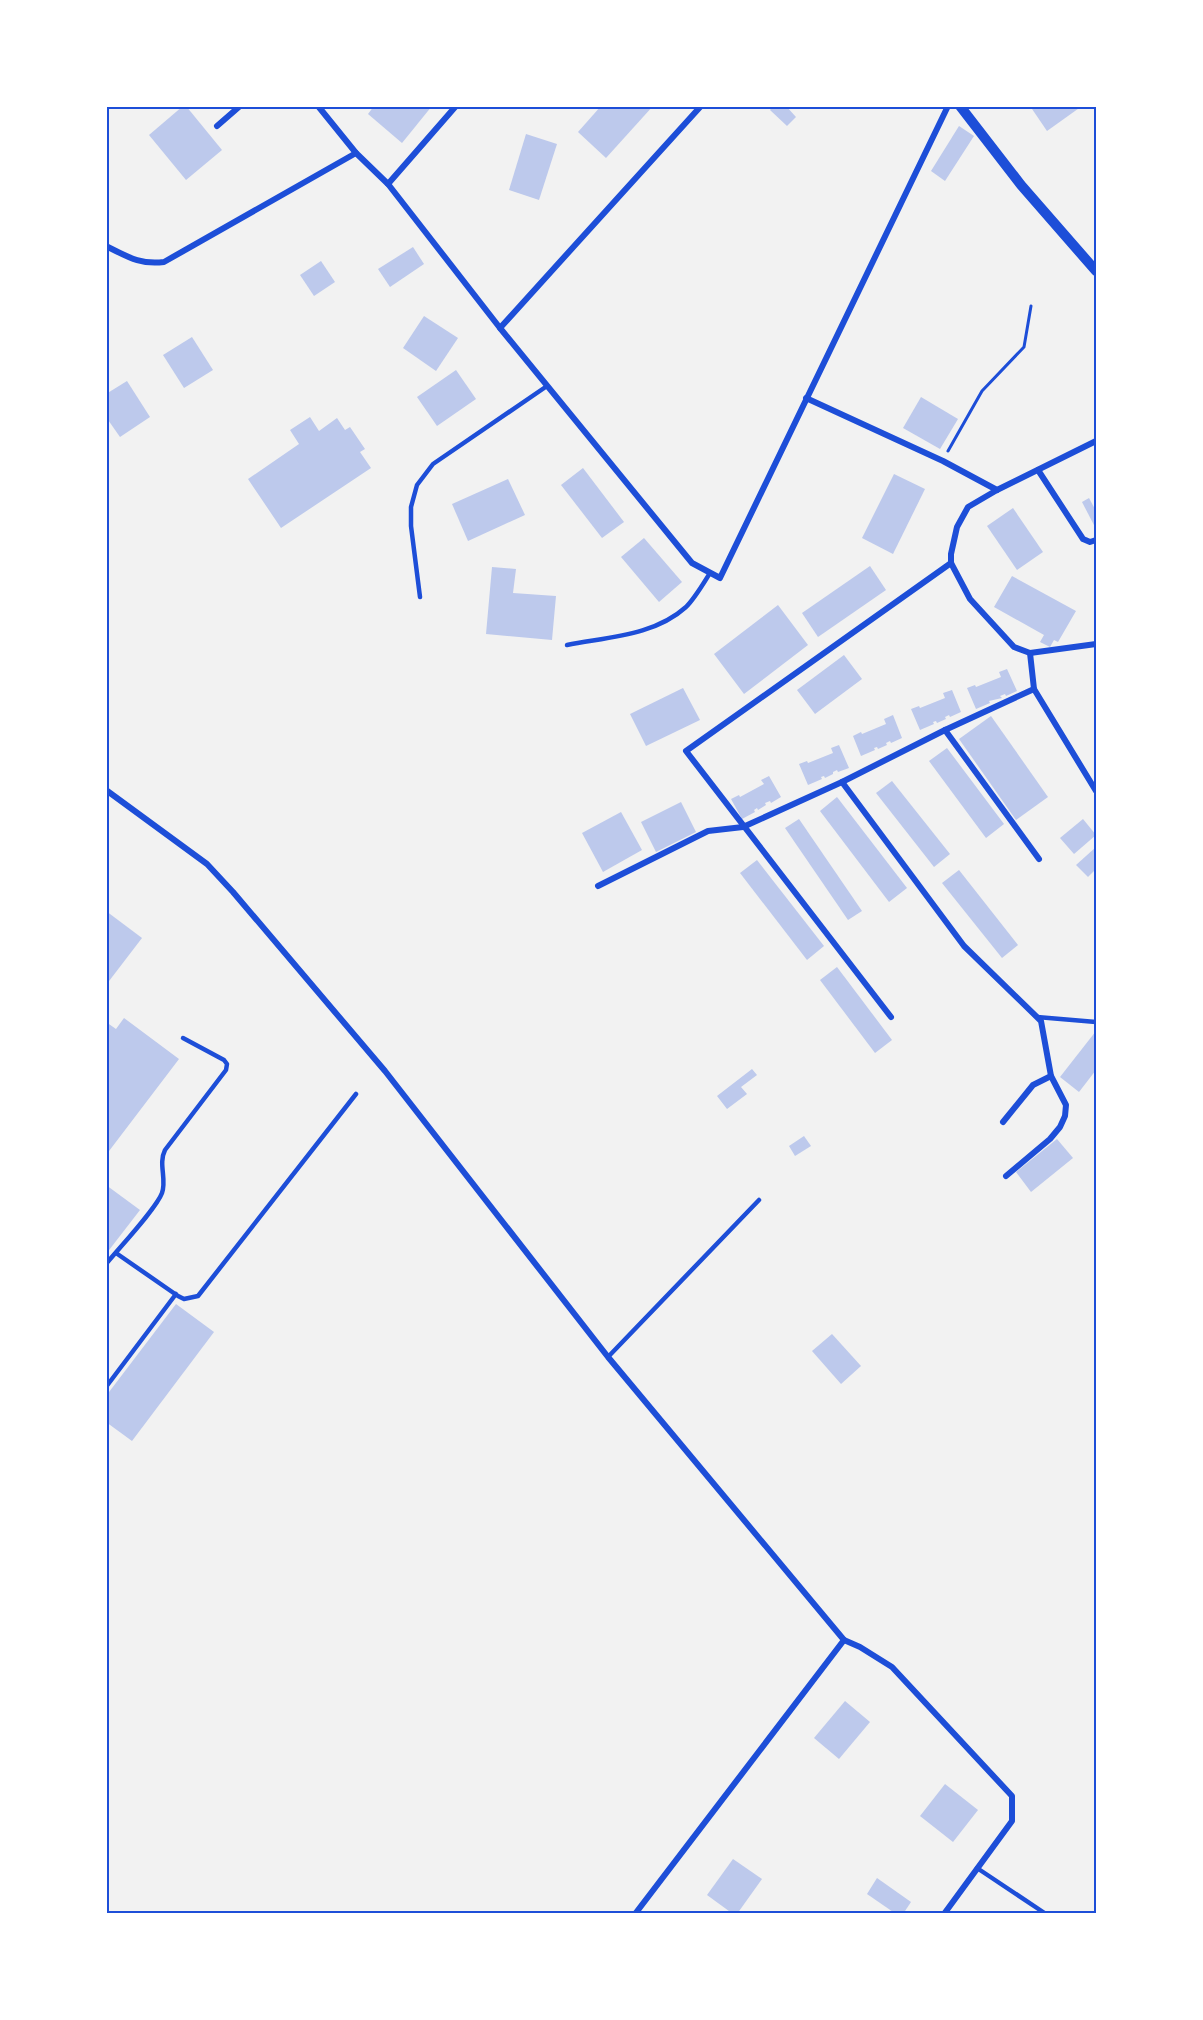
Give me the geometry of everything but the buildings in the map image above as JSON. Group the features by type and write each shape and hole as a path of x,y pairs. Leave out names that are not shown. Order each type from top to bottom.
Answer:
{"street":[{"path":"217,126 240,106"},
{"path":"318,106 356,153 388,184 500,328 692,563 720,578 948,106"},
{"path":"388,184 456,106"},
{"path":"500,328 701,106"},
{"path":"960,106 1021,185 1096,271"},
{"path":"106,246 140,262 150,264 164,262 356,153"},
{"path":"806,398 943,460 997,490"},
{"path":"1096,441 997,490 968,507 957,527 951,554 951,563 970,599 1014,647 1030,653 1096,644"},
{"path":"1038,470 1083,539 1090,542 1096,540"},
{"path":"891,1017 686,751 951,563"},
{"path":"1030,653 1034,689 1096,791"},
{"path":"598,886 708,831 743,827 843,782 945,730 1034,689"},
{"path":"945,730 1039,860"},
{"path":"843,782 964,946 1041,1021 1051,1076 1066,1105 1065,1116 1050,1139 1006,1176"},
{"path":"106,790 207,864 233,892 385,1071 608,1357 844,1640 892,1667 1012,1796 1012,1821 944,1914"},
{"path":"1003,1122 1033,1085 1051,1076"},
{"path":"635,1914 844,1640"}],"lane":[{"path":"420,597 411,526 411,507 417,485 433,464 547,386"},
{"path":"567,645 648,630 669,620 687,606 710,573"},
{"path":"1037,1017 1096,1022"},
{"path":"106,1264 159,1199 164,1183 162,1160 165,1150 226,1070 227,1064 224,1060 183,1038"},
{"path":"116,1253 184,1299 198,1296 356,1094"},
{"path":"608,1357 759,1200"},
{"path":"106,1387 176,1294"},
{"path":"977,1868 1046,1914"}],"path":[{"path":"943,460 982,391 1024,347 1031,306"}]}
